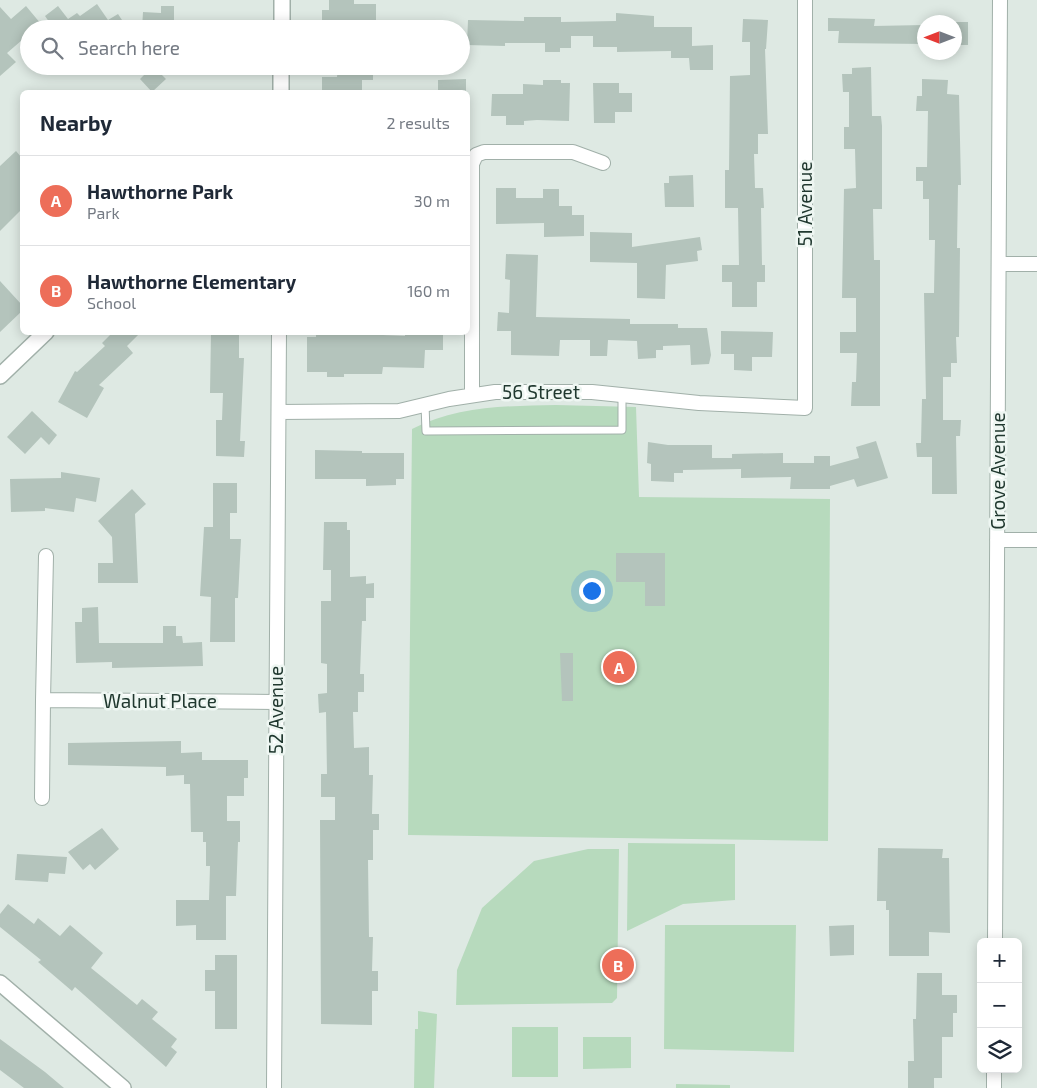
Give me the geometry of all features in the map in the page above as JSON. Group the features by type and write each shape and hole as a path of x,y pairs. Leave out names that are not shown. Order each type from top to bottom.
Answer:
{"street":[{"path":"282,0 282,20"},
{"name":"51 Avenue","path":"805,0 806,408"},
{"name":"Grove Avenue","path":"995,938 1000,0"},
{"path":"281,75 281,90"},
{"path":"472,394 472,164 476,156 484,152 573,152 604,163"},
{"path":"999,264 1037,264"},
{"path":"0,376 43,335"},
{"name":"52 Avenue","path":"274,1088 279,335"},
{"name":"56 Street","path":"278,412 399,411 472,394 514,392 622,395 699,403 806,408"},
{"path":"997,540 1037,540"},
{"path":"42,798 46,556"},
{"name":"Walnut Place","path":"44,700 276,702"},
{"path":"0,983 124,1088"},
{"path":"994,1073 994,1088"}],"lane":[{"path":"425,404 426,431 622,430 622,395"}],"green space":[{"path":"556,405 636,407 639,497 830,499 828,841 408,835 412,429 429,421 464,412 501,407"},
{"path":"628,843 735,844 735,900 683,904 627,931"},
{"path":"588,849 619,849 617,998 612,1003 456,1005 457,970 482,908 534,861"},
{"path":"665,925 796,925 794,1052 664,1049"},
{"path":"418,1011 437,1014 434,1088 414,1088 415,1029 418,1029"},
{"path":"512,1027 558,1027 558,1077 512,1077"},
{"path":"583,1037 631,1037 631,1068 583,1069"},
{"path":"676,1084 730,1085 730,1088 676,1088"}],"building":[{"path":"329,0 354,0 354,4 376,4 376,20 322,20 322,10 329,10"},
{"path":"97,4 108,20 48,20 45,16 58,6 68,19 77,13 80,16"},
{"path":"26,6 38,20 20,20 20,42 7,53 16,62 0,76 0,7 11,19"},
{"path":"161,6 174,6 174,20 143,20 143,12 161,13"},
{"path":"616,13 654,16 654,27 692,27 692,46 713,45 713,70 690,70 689,58 671,58 671,51 617,52 617,47 593,47 593,36 571,36 571,48 560,48 560,52 545,52 545,43 505,43 505,46 470,45 470,20 524,21 524,17 561,17 561,22 616,21"},
{"path":"118,14 122,20 108,20"},
{"path":"828,18 875,19 874,26 917,25 917,44 838,43 839,31 828,31"},
{"path":"743,19 768,20 765,49 768,134 758,134 758,154 754,154 755,188 763,188 764,208 761,208 762,265 765,265 765,282 757,282 757,307 732,307 732,282 722,282 722,265 739,265 738,208 725,208 725,170 729,170 730,76 750,75 750,42 742,42"},
{"path":"962,22 968,22 968,45 962,45"},
{"path":"871,67 872,116 881,116 882,126 882,209 873,209 874,260 880,260 880,406 851,406 852,382 856,382 857,353 840,353 840,332 856,332 856,298 842,298 844,189 856,188 855,149 844,149 844,127 849,127 849,92 843,92 842,74 852,74 852,68"},
{"path":"144,75 162,75 166,79 154,90 150,90 140,79"},
{"path":"337,75 373,75 373,80 362,80 362,90 322,90 322,77 337,77"},
{"path":"466,79 466,90 438,90 438,80"},
{"path":"922,79 948,80 947,94 959,95 961,185 958,185 957,248 960,248 959,337 956,337 957,363 951,363 951,377 943,377 943,420 961,420 960,436 956,436 957,494 932,494 932,457 917,457 916,443 921,443 922,399 926,399 924,293 934,293 935,240 929,240 929,199 923,199 923,181 916,181 916,167 927,167 928,111 916,111 917,96 922,96"},
{"path":"543,80 561,80 561,83 570,83 569,121 537,120 524,121 524,125 506,125 506,116 491,116 492,94 523,94 523,84 543,85"},
{"path":"593,83 619,83 619,93 632,93 632,112 615,112 615,123 594,123"},
{"path":"16,151 20,156 20,211 0,231 0,166"},
{"path":"693,175 694,207 665,207 664,183 669,183 669,176"},
{"path":"496,188 516,188 516,198 543,198 543,189 559,189 559,206 572,206 572,215 584,215 584,236 544,237 544,223 496,224"},
{"path":"590,232 632,233 632,247 700,237 702,250 697,251 698,261 666,265 665,299 637,298 637,263 590,262"},
{"path":"506,254 538,255 536,317 630,319 630,324 678,324 678,328 707,328 711,355 709,364 691,365 690,345 663,346 663,350 656,350 656,358 638,359 637,341 608,340 607,356 590,356 590,340 560,340 559,356 511,355 511,331 497,331 498,312 509,313 510,280 505,279"},
{"path":"0,281 20,303 20,313 0,332"},
{"path":"721,331 773,332 772,357 752,357 752,371 734,370 734,354 721,354"},
{"path":"110,335 138,335 127,346 133,353 99,385 104,388 87,418 58,402 75,371 77,372 105,346 102,343"},
{"path":"211,335 239,335 239,358 244,358 240,441 245,441 244,457 216,456 216,420 222,420 223,393 210,393"},
{"path":"316,335 443,335 443,350 425,350 424,368 383,367 382,374 344,374 344,377 327,377 327,372 307,372 307,337 316,337"},
{"path":"32,411 57,435 49,445 41,437 25,454 7,437"},
{"path":"876,441 888,478 857,487 854,479 830,486 830,489 790,489 791,477 741,478 741,469 683,470 683,473 674,473 674,482 651,481 651,464 647,463 648,442 668,445 712,445 712,458 732,458 732,454 783,453 783,463 814,463 814,456 830,456 830,466 859,458 856,447"},
{"path":"315,450 404,453 404,479 396,479 396,485 366,486 366,479 315,479"},
{"path":"61,472 100,478 96,502 76,498 74,512 45,508 45,511 11,512 10,479 61,478"},
{"path":"213,483 237,483 237,513 230,513 230,539 241,539 238,598 235,598 235,642 210,642 211,597 200,596 204,527 213,527"},
{"path":"132,489 146,504 135,514 138,583 98,583 98,563 113,563 112,537 98,521"},
{"path":"324,522 347,522 347,530 350,530 350,577 366,576 366,584 374,583 374,598 366,598 366,621 362,621 360,674 364,674 364,692 358,692 358,712 353,712 354,748 369,747 369,775 373,775 372,814 379,814 379,830 373,830 373,860 368,860 369,937 373,937 372,971 378,971 378,991 372,991 372,1025 321,1024 320,820 335,820 335,797 321,797 321,774 327,774 326,712 319,713 318,694 327,693 327,664 321,663 321,601 331,601 331,570 323,570"},
{"path":"616,553 665,553 665,606 645,606 645,582 616,582"},
{"path":"98,607 99,643 163,643 163,626 176,626 176,636 182,636 183,643 202,642 203,666 112,668 112,662 76,663 75,622 82,622 82,608"},
{"path":"560,653 573,653 573,701 562,701"},
{"path":"181,741 181,753 202,752 202,760 248,760 248,778 244,778 244,796 227,796 227,821 240,821 240,842 238,842 236,896 226,896 226,940 196,940 196,925 176,926 176,900 209,900 210,866 206,866 206,842 203,842 203,832 191,832 190,784 184,784 184,775 166,776 166,767 68,765 68,743"},
{"path":"102,828 119,849 95,870 90,864 83,870 68,852"},
{"path":"878,848 943,849 942,858 949,858 950,933 929,932 929,956 889,956 889,910 886,910 886,901 877,901"},
{"path":"17,854 67,857 65,874 49,873 48,882 15,880"},
{"path":"8,904 34,924 38,918 60,936 70,925 103,953 91,968 137,1005 142,999 158,1012 152,1019 177,1039 171,1047 177,1052 166,1067 75,987 72,991 38,962 41,960 0,927 0,914"},
{"path":"854,925 854,955 830,956 829,926"},
{"path":"215,955 237,955 237,1029 215,1029 215,991 205,991 205,970 215,970"},
{"path":"917,973 942,973 942,995 957,995 957,1013 953,1013 953,1037 942,1037 942,1078 934,1078 934,1088 908,1088 908,1061 914,1061 913,1019 916,1019"},
{"path":"0,1039 64,1088 24,1088 0,1070"}],"place":[{"name":"Hawthorne Park","path":"619,667"},
{"name":"Hawthorne Elementary","path":"618,965"}]}
